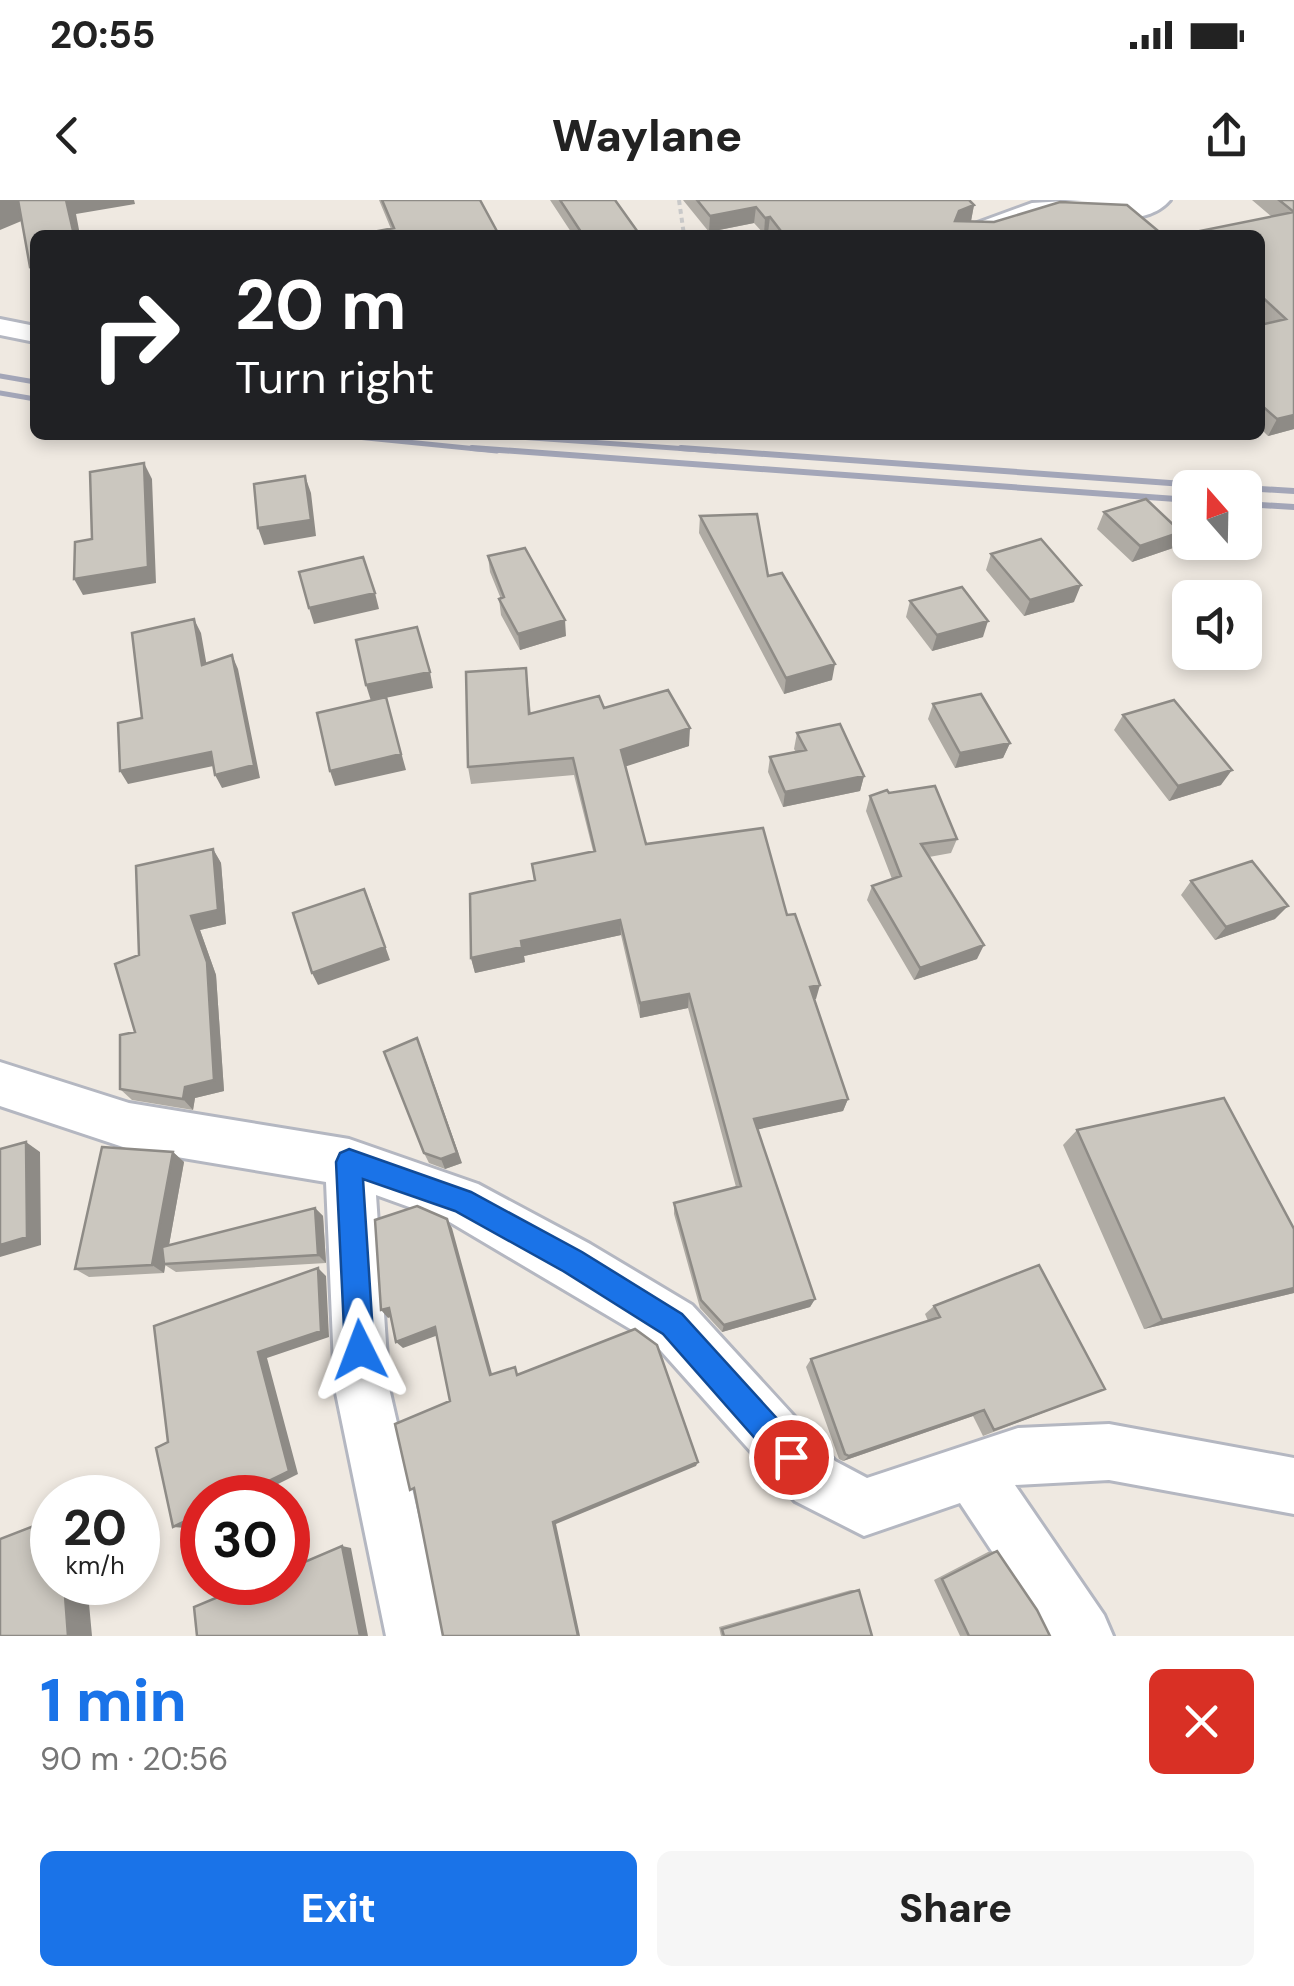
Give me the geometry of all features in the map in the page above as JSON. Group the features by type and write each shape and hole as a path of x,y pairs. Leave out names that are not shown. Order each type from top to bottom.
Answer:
{"street":[{"path":"980,230 1037,208 1056,206 1109,213 1158,200"},
{"path":"0,327 30,333"},
{"path":"0,1084 129,1126 349,1162 461,1201 572,1262 672,1324 815,1480 864,1508 1018,1456 1108,1452 1294,1486"},
{"path":"349,1162 362,1388 416,1636"},
{"path":"973,1473 1083,1636"}],"path":[{"path":"678,200 683,230"}],"building":[{"path":"18,200 66,200 73,230 30,230 30,267"},
{"path":"382,200 480,200 496,230 383,230 394,228"},
{"path":"560,200 615,200 636,230 580,230"},
{"path":"697,200 969,200 974,205 959,211 955,221 994,222 1060,202 1127,205 1157,230 780,230 756,207 710,216"},
{"path":"1279,200 1294,200 1294,212"},
{"path":"1294,212 1294,415 1277,419 1265,408 1265,324 1286,319 1265,300 1265,230 1205,230"},
{"path":"144,463 148,567 74,579 75,542 92,539 90,472"},
{"path":"305,476 311,520 258,528 254,484"},
{"path":"1146,499 1172,524 1172,535 1140,546 1104,512"},
{"path":"757,514 768,576 782,573 835,664 786,678 700,516"},
{"path":"1041,539 1081,585 1030,600 991,554"},
{"path":"525,548 565,620 518,634 499,599 504,597 488,556"},
{"path":"363,557 375,593 309,608 299,572"},
{"path":"962,587 988,621 937,635 910,601"},
{"path":"194,619 202,665 232,655 254,765 215,775 211,752 120,771 118,723 142,718 132,633"},
{"path":"417,627 430,672 366,685 356,640"},
{"path":"526,668 529,714 599,696 604,708 668,690 690,728 621,750 646,844 763,828 787,915 795,914 820,985 810,987 848,1099 754,1119 815,1299 724,1325 701,1300 674,1203 741,1186 689,994 640,1003 620,920 521,941 522,947 471,958 470,894 535,880 532,864 595,851 573,758 468,767 466,672"},
{"path":"981,694 1010,743 960,753 933,704"},
{"path":"386,697 401,754 330,771 317,713"},
{"path":"1174,700 1232,770 1178,786 1123,715"},
{"path":"840,724 864,776 785,792 770,757 806,750 797,733"},
{"path":"935,786 957,839 921,844 984,945 920,968 872,886 901,876 870,796 887,790 889,793"},
{"path":"213,849 218,910 191,916 207,962 214,1080 185,1087 183,1099 120,1089 120,1035 135,1032 115,964 139,955 136,866"},
{"path":"1252,861 1288,906 1226,927 1191,881"},
{"path":"364,889 385,947 312,973 293,913"},
{"path":"417,1038 457,1153 441,1159 424,1153 384,1052"},
{"path":"1224,1098 1294,1229 1294,1288 1162,1320 1077,1130"},
{"path":"26,1142 27,1237 0,1245 0,1149"},
{"path":"102,1147 173,1152 152,1265 75,1269"},
{"path":"417,1206 447,1219 490,1375 515,1367 517,1375 635,1329 657,1345 698,1462 553,1522 578,1636 443,1636 414,1488 410,1490 395,1424 450,1401 435,1327 396,1342 389,1308 381,1310 375,1220"},
{"path":"315,1208 318,1255 164,1264 162,1247"},
{"path":"1039,1265 1105,1389 994,1430 984,1410 849,1456 845,1454 811,1359 940,1317 934,1306"},
{"path":"318,1268 321,1331 258,1352 289,1471 281,1475 180,1475 180,1524 173,1527 156,1448 168,1442 154,1326"},
{"path":"30,1527 30,1605 66,1605 68,1636 0,1636 0,1539"},
{"path":"342,1546 360,1636 197,1636 194,1607 199,1605 310,1605 310,1560"},
{"path":"997,1551 1050,1636 969,1636 942,1579"},
{"path":"859,1590 872,1636 724,1636 722,1629"}],"railway":[{"path":"0,376 30,381"},
{"path":"0,393 30,398"},
{"path":"387,440 497,451"},
{"path":"562,440 716,451"},
{"path":"472,448 1172,499"},
{"path":"681,448 1172,483"},
{"path":"1262,489 1294,491"},
{"path":"1262,505 1294,507"}],"route":[{"path":"360,1350 349,1162 461,1201 572,1262 672,1324 791,1457"}]}
